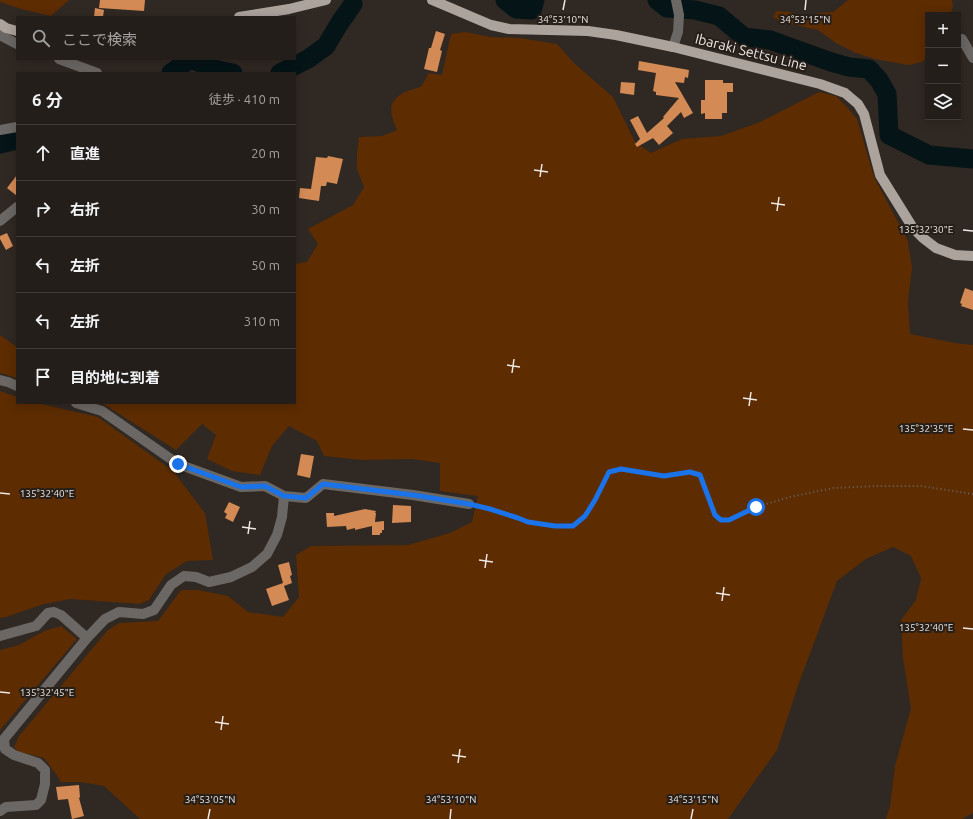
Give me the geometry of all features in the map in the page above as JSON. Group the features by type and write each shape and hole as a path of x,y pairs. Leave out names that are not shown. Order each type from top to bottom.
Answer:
{"main road":[{"path":"245,16 289,9 326,0"},
{"name":"Ibaraki Settsu Line","path":"432,0 492,25 510,29 588,31 616,34 820,84 844,93 858,104 864,114 880,175 913,228 936,248 955,255 973,256"},
{"path":"0,24 6,28 16,31"}],"street":[{"path":"673,47 678,32 679,15 677,2"},
{"path":"0,35 16,43"},
{"path":"962,39 973,58"},
{"path":"62,60 94,72"},
{"path":"0,130 16,128"},
{"path":"0,221 16,208"},
{"path":"0,380 16,386"},
{"path":"79,404 102,411 178,464 241,487 265,486 284,496 306,498 323,484 413,495 469,504"},
{"path":"0,811 6,807 36,805 41,800 45,784 45,770 38,764 14,755 5,749 4,739 87,638 105,619 119,612 143,614 154,610 171,585 184,576 196,577 209,582 231,577 252,567 267,554 277,535 282,517 284,496"},
{"path":"0,636 36,626 48,613 54,612 61,615 87,638"}],"path":[{"path":"469,504 490,509 528,522 555,526 573,526 585,516 609,472 621,469 664,476 690,472 700,475 715,515 721,520 729,520 756,507 790,497 833,488 921,486 973,494"}],"shaded area":[{"path":"0,0 69,0 51,16 21,9 0,2"},
{"path":"848,0 952,0 953,6 951,12 925,12 925,59 922,62 908,65 875,59 856,53 836,43 818,30 782,22 773,17 776,11 790,12 809,19 818,13 833,12"},
{"path":"465,32 490,37 520,38 557,44 575,64 613,97 635,142 651,153 682,139 721,136 760,122 819,92 836,96 857,119 874,177 908,241 912,268 908,302 910,334 973,345 973,813 962,819 886,819 890,806 895,766 911,708 903,659 901,620 916,600 921,578 911,556 893,547 866,559 837,581 799,683 777,750 728,819 140,819 104,786 80,782 61,782 44,758 19,752 14,747 19,736 107,631 119,623 158,621 181,590 198,590 228,596 248,612 283,617 299,597 296,555 311,546 408,545 450,533 472,522 478,496 440,491 440,463 412,459 361,460 324,456 317,441 289,426 272,446 260,475 232,471 207,459 216,435 202,424 176,450 104,404 296,404 296,264 307,262 318,244 308,229 353,205 364,187 357,169 359,137 382,136 397,130 391,114 392,104 405,92 420,87 429,73 442,75 451,34"},
{"path":"0,335 16,346 16,378 0,373"},
{"path":"0,391 16,397 16,404 41,404 98,417 173,471 205,513 213,560 187,561 166,574 149,600 139,604 71,599 44,604 0,618"},
{"path":"61,626 77,639 0,730 0,650 19,645 44,631"}],"building":[{"path":"100,0 145,0 144,11 99,8"},
{"path":"95,8 104,10 103,16 94,16"},
{"path":"436,31 445,34 440,50 442,51 437,72 424,69 429,48 431,48"},
{"path":"639,61 689,70 688,78 685,77 684,83 675,82 693,113 684,118 681,112 667,126 673,133 659,145 653,138 637,147 635,144 640,139 630,120 638,116 647,133 664,118 663,117 679,98 656,95 656,92 653,91 656,73 638,70"},
{"path":"705,80 723,80 723,83 733,83 733,92 727,92 727,113 722,113 722,119 705,119 705,113 701,114 701,100 705,100"},
{"path":"621,82 635,83 634,95 620,93"},
{"path":"328,156 343,159 337,184 327,182 326,186 321,186 319,201 299,198 300,188 311,189 316,157 327,158"},
{"path":"16,176 16,195 7,188"},
{"path":"7,233 13,246 6,250 0,236"},
{"path":"965,288 973,291 973,310 961,306 962,304 960,303"},
{"path":"301,454 314,456 310,478 297,475"},
{"path":"229,502 240,507 233,522 225,518 227,514 224,512"},
{"path":"393,505 411,506 411,522 392,523"},
{"path":"365,509 376,511 375,522 384,521 384,530 382,530 380,535 372,535 372,526 355,530 355,528 347,530 346,526 327,527 326,513 334,513 334,516"},
{"path":"289,562 292,583 284,586 289,600 272,606 266,589 283,583 278,565"},
{"path":"79,785 79,798 84,816 72,819 68,799 58,800 56,787"}],"waterway":[{"path":"505,0 516,9 532,10 535,0"},
{"path":"657,0 667,8 695,10 719,16 744,37 770,40 831,62 849,67 869,69 879,80 887,94 889,135 929,155 973,159"},
{"path":"282,72 308,59 326,46 353,4"},
{"path":"172,72 189,60"},
{"path":"193,60 218,70 228,72"},
{"path":"0,144 16,140"}],"route":[{"path":"178,464 241,487 265,486 284,496 306,498 323,484 413,495 469,504 490,509 528,522 555,526 573,526 585,516 609,472 621,469 664,476 690,472 700,475 715,515 721,520 729,520 756,507"}]}
